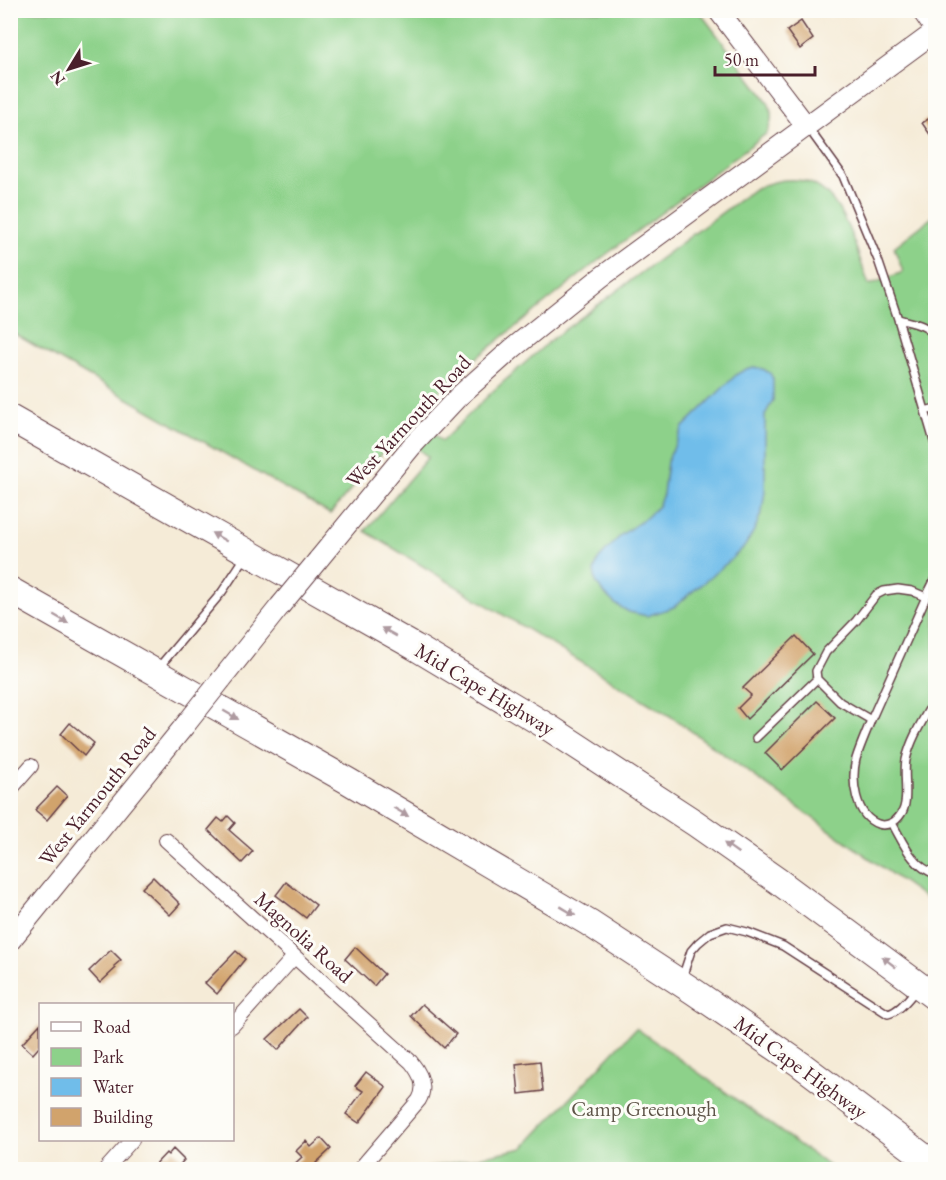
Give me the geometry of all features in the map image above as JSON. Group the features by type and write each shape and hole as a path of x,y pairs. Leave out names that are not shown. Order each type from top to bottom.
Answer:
{"highway":[{"name":"Mid Cape Highway","path":"10,418 415,647 599,760 778,881 928,992"},
{"name":"Mid Cape Highway","path":"10,590 508,874 681,983 800,1064 936,1166"}],"main road":[{"path":"718,10 807,127"},
{"name":"West Yarmouth Road","path":"10,941 280,606 433,422 485,372 542,323 935,32"}],"street":[{"path":"918,10 935,32"},
{"path":"10,790 31,766"},
{"name":"Magnolia Road","path":"166,840 414,1065 423,1082 423,1093 359,1170"},
{"path":"234,1024 294,957"},
{"path":"105,1170 131,1141"}],"lane":[{"path":"807,127 843,176 878,260 936,448"},
{"path":"898,319 922,325 936,337"},
{"path":"925,411 936,408"},
{"path":"154,673 222,592 248,554"},
{"path":"936,577 871,720 856,760 857,798 867,819 880,825 892,823 902,813 905,805 906,760 911,744 936,697"},
{"path":"871,720 840,702 817,679 816,671 826,652 856,621 876,595 898,589 912,591 926,597"},
{"path":"756,738 817,679"},
{"path":"892,823 916,863 927,872 936,874"},
{"path":"681,983 691,951 710,933 728,927 783,946 888,1014 928,992"}],"green space":[{"path":"11,11 699,11 768,102 771,118 767,133 599,260 454,376 414,417 442,441 493,391 552,339 754,189 781,180 803,181 820,188 834,202 844,220 869,285 903,272 894,247 935,215 935,905 670,716 365,531 428,457 399,434 330,514 11,332"},
{"name":"Camp Greenough","path":"636,1028 833,1169 422,1169 523,1148"}],"water":[{"path":"754,367 770,373 773,379 773,400 765,415 765,491 762,511 755,529 745,546 674,607 647,616 629,612 615,604 596,582 594,571 598,560 621,535 647,517 658,506 663,494 667,462 683,427 737,374"}],"building":[{"path":"801,21 813,39 800,49 787,31"},
{"path":"936,114 936,143 922,123"},
{"path":"796,636 813,654 747,719 738,708 751,695 743,688"},
{"path":"817,701 835,718 782,770 765,753"},
{"path":"70,723 94,743 84,756 61,734"},
{"path":"57,787 67,796 47,820 35,810"},
{"path":"228,816 235,823 229,830 253,851 242,863 208,830 218,818 223,822"},
{"path":"153,877 180,904 170,915 142,888"},
{"path":"286,882 316,905 306,918 276,895"},
{"path":"355,947 384,974 374,986 345,959"},
{"path":"111,950 121,960 100,983 89,971"},
{"path":"236,951 245,959 217,994 205,983"},
{"path":"422,1004 456,1034 444,1048 411,1016"},
{"path":"299,1009 307,1017 278,1050 267,1039"},
{"path":"39,1025 39,1047 33,1054 22,1044"},
{"path":"540,1061 543,1091 519,1094 516,1064"},
{"path":"366,1072 386,1087 359,1123 346,1114 363,1091 355,1086"},
{"path":"321,1138 331,1149 316,1163 323,1170 288,1170 302,1157 296,1151 306,1141 311,1147"},
{"path":"173,1149 184,1160 175,1170 150,1170 166,1153 168,1155"}]}
